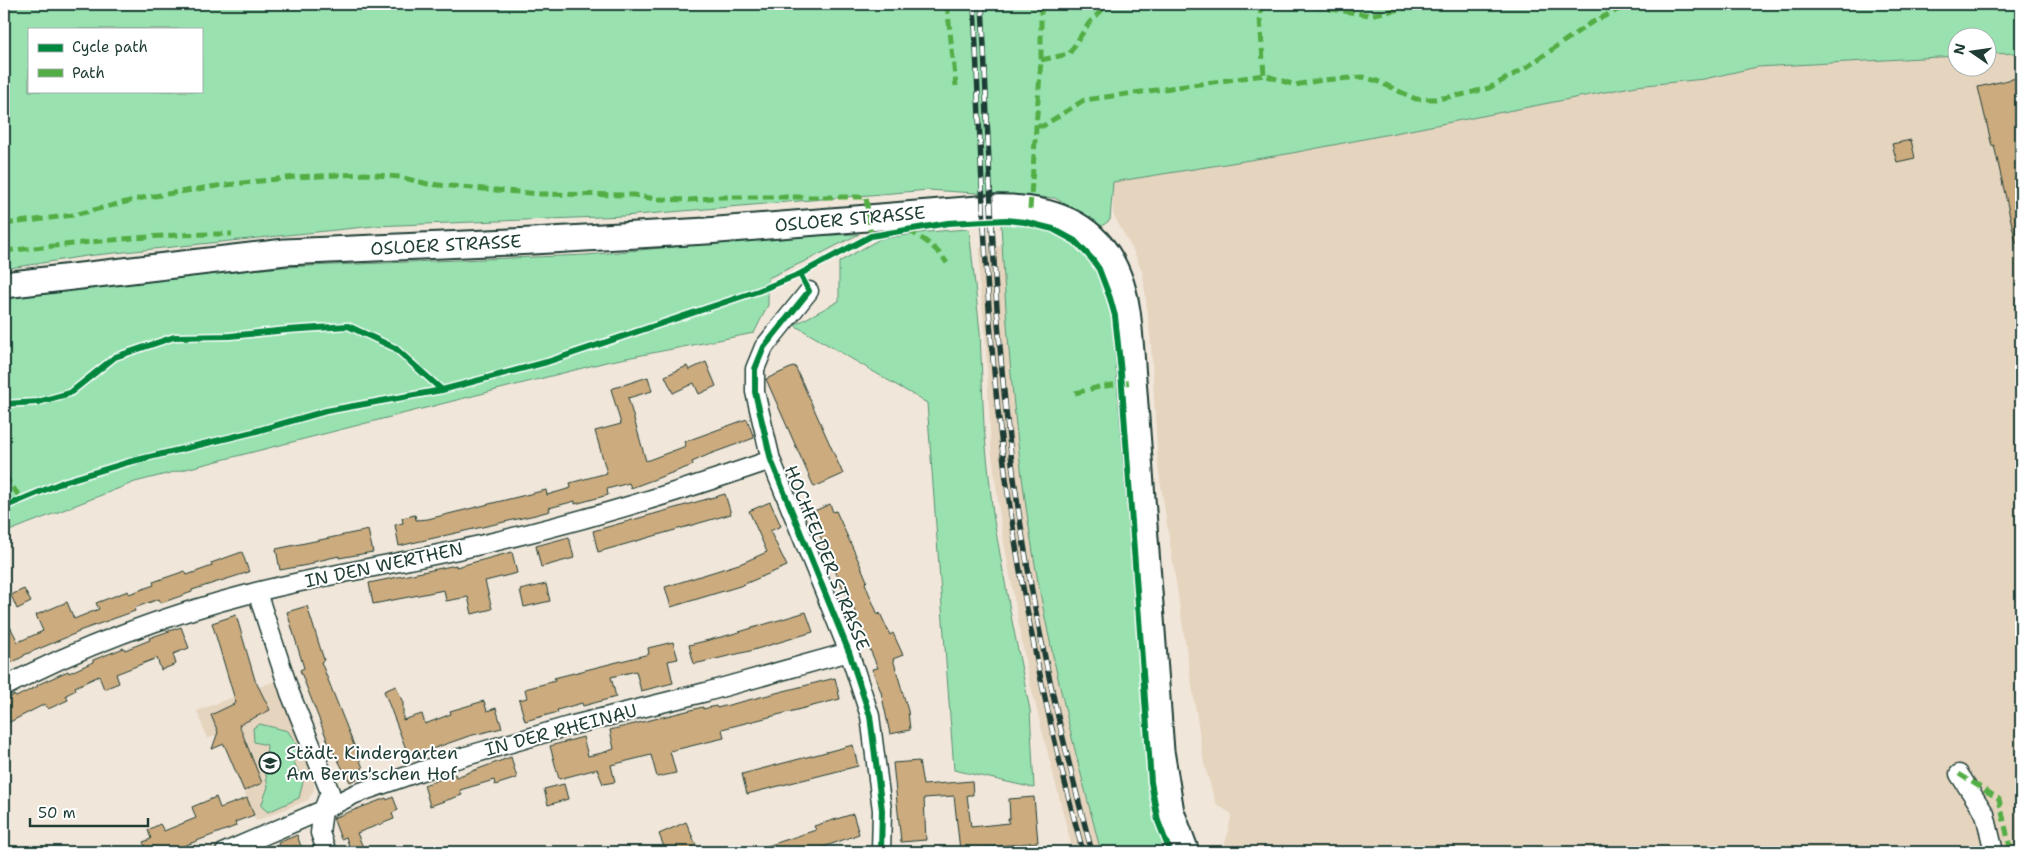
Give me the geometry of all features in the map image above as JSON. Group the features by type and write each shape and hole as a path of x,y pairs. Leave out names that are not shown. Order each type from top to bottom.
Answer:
{"main road":[{"name":"OSLOER STRASSE","path":"4,285 285,252 533,241 696,231 991,208 1030,209 1058,216 1074,223 1099,244 1108,257 1116,273 1125,301 1131,352 1161,751 1171,812 1186,852"}],"street":[{"name":"HOCHFELDER STRASSE","path":"809,292 764,347 755,369 754,392 771,460 849,652 870,716 882,810 882,852"},
{"name":"IN DEN WERTHEN","path":"4,686 40,667 188,611 257,592 438,554 569,523 684,491 771,460"},
{"path":"257,592 290,693 330,792 323,810 320,833 327,852"},
{"name":"IN DER RHEINAU","path":"225,852 323,810 355,794 456,759 569,726 706,692 849,652"},
{"path":"1959,774 1985,814 1994,852"}],"shaded area":[{"path":"2021,53 2021,852 1223,852 1232,814 1216,804 1204,763 1158,466 1151,344 1143,274 1134,252 1113,214 1113,182 1287,154 1636,86 1704,79 1757,67 1948,56 1948,78 1998,78 1998,54"},
{"path":"1002,246 1017,437 1039,586 1064,708 1101,852 1073,852 1028,675 1002,531 991,447 985,328 979,282 980,248"},
{"name":"Städt. Kindergarten Am Berns'schen Hof","path":"275,681 314,781 314,790 308,800 256,821 225,744 218,746 214,744 219,734 207,739 197,711"}],"green space":[{"path":"4,4 2021,4 2021,53 1998,54 1998,28 1948,28 1948,56 1757,67 1704,79 1636,86 1287,154 1113,182 1110,220 1102,226 1055,198 928,190 624,216 374,226 86,256 4,269"},
{"path":"1001,223 1015,223 1042,228 1055,233 1078,248 1095,269 1103,287 1112,317 1148,782 1156,822 1167,852 1101,852 1060,687 1031,542 1014,406"},
{"path":"969,229 980,332 984,427 993,515 1030,710 1034,788 954,770 927,403 794,325 839,301 839,262 880,239 927,232"},
{"path":"859,234 768,278 768,305 754,333 606,362 135,482 4,533 4,297 109,283 284,267 586,255 779,237"},
{"path":"260,724 288,731 296,744 294,762 303,782 299,798 268,812 261,806 268,787 265,770 267,745 254,742 253,728"}],"building":[{"path":"2021,77 2021,243 2016,243 1994,145 1992,146 1978,87"},
{"path":"1911,140 1915,158 1897,162 1892,144"},
{"path":"706,362 716,386 699,394 694,383 673,393 665,376 687,366 689,370"},
{"path":"795,366 843,474 814,487 766,379"},
{"path":"648,377 652,391 628,398 646,461 686,446 684,442 747,419 754,438 710,454 692,462 693,465 631,488 629,483 607,489 608,495 575,504 575,501 549,508 550,511 535,515 399,546 395,525 403,523 402,518 415,515 416,520 428,519 546,490 547,495 571,488 570,483 607,473 595,431 621,424 611,389"},
{"path":"725,494 731,514 598,552 593,531"},
{"path":"770,502 781,526 770,531 787,566 740,586 671,607 665,587 742,563 767,552 749,511"},
{"path":"830,504 833,512 836,511 859,562 878,615 880,613 890,635 893,633 903,655 893,659 908,711 910,730 890,734 881,692 872,669 878,668 856,614 810,513"},
{"path":"368,530 373,552 339,558 339,556 313,562 313,564 280,570 276,549"},
{"path":"569,537 574,558 541,567 536,546"},
{"path":"242,552 249,572 192,590 192,592 161,603 159,599 134,608 135,611 79,631 24,655 4,667 4,615 18,642 43,631 36,615 67,602 74,619 99,609 96,603 128,591 129,594 154,585 153,582 185,571 187,575 212,566 211,563"},
{"path":"512,552 517,573 485,581 492,609 472,614 468,597 446,601 444,590 373,604 369,583 456,565 456,567"},
{"path":"546,584 550,601 524,607 520,590"},
{"path":"24,589 31,602 17,609 11,595"},
{"path":"307,606 324,660 321,662 363,768 358,771 361,777 350,782 328,742 300,670 304,668 287,612"},
{"path":"806,612 813,632 750,651 694,664 689,645"},
{"path":"236,615 255,680 270,710 239,725 262,783 244,791 224,744 212,749 218,732 211,715 236,703 212,623"},
{"path":"181,627 189,648 173,654 176,664 161,670 157,658 116,674 119,683 104,689 99,676 75,687 76,690 66,695 68,700 48,709 45,704 4,725 4,701 14,695 16,697 37,685 93,662 93,660 124,648 125,650 150,640 149,638"},
{"path":"673,642 678,659 668,661 673,683 641,691 636,671 611,677 616,697 583,706 582,703 525,721 519,700 527,698 525,689 555,681 554,678 649,654 648,648"},
{"path":"835,678 840,699 722,729 724,738 670,751 676,773 657,777 651,755 611,765 615,782 603,784 597,769 559,779 550,746 583,737 588,756 602,753 614,749 610,730 703,707 703,709 716,706 717,708"},
{"path":"396,686 403,703 403,720 422,714 425,724 451,714 450,711 484,701 487,711 496,708 502,728 469,736 409,757 384,691"},
{"path":"853,745 858,766 747,794 742,774"},
{"path":"511,757 517,778 495,785 494,780 460,790 462,795 430,806 424,785 455,774 456,777"},
{"path":"919,761 923,785 972,781 973,795 967,795 971,827 1009,823 1009,799 1034,797 1038,842 960,850 954,796 924,798 926,840 901,842 893,763"},
{"path":"564,784 568,799 548,805 544,789"},
{"path":"216,797 220,808 247,798 254,815 235,822 236,826 181,847 182,849 175,852 148,852 143,842 151,839 148,830 160,824 164,831 196,818 192,807"},
{"path":"393,797 398,810 392,813 394,819 357,833 365,852 351,852 346,837 341,839 333,818"},
{"path":"853,814 859,834 821,848 822,852 756,852 755,850 816,830 814,826"},
{"path":"686,822 699,852 666,852 659,834"},
{"path":"297,835 303,852 282,852 278,843"}],"railway":[{"path":"974,4 987,275 1001,438 1015,543 1034,647 1057,750 1083,852"},
{"path":"982,4 995,275 1009,438 1024,543 1043,647 1066,750 1092,852"}],"marked path":[{"path":"947,4 956,86"},
{"path":"1030,209 1041,60 1041,4"},
{"path":"1041,60 1069,54 1089,23 1108,4"},
{"path":"1261,4 1260,18 1264,75"},
{"path":"1299,4 1369,15 1428,4"},
{"path":"1037,126 1043,126 1084,100 1264,75 1295,85 1323,80 1363,77 1377,81 1416,99 1436,99 1461,95 1489,88 1527,67 1589,24 1629,4"},
{"path":"4,224 74,215 142,198 217,186 295,177 365,174 400,177 428,184 540,194 634,195 656,199 690,200 721,197 866,197 871,236"},
{"path":"908,230 930,244 947,263"},
{"path":"4,251 146,237 232,234"},
{"path":"1075,393 1133,382"},
{"path":"4,475 22,500"},
{"path":"1959,774 1999,799 2011,852"}],"cycle path":[{"path":"4,507 66,481 129,462 253,432 326,411 442,390 547,362 758,291 800,274 871,236 948,223 1006,220 1025,222 1053,229 1075,241 1092,259 1099,269 1115,316 1121,373 1151,782 1158,821 1170,852"},
{"path":"800,274 809,291 764,347 755,369 755,392 771,460 849,652 870,716 882,810 881,852"},
{"path":"4,404 38,402 70,393 115,357 174,337 230,336 348,326 395,348 442,390"}],"place":[{"name":"Städt. Kindergarten Am Berns'schen Hof","path":"270,763"}]}
